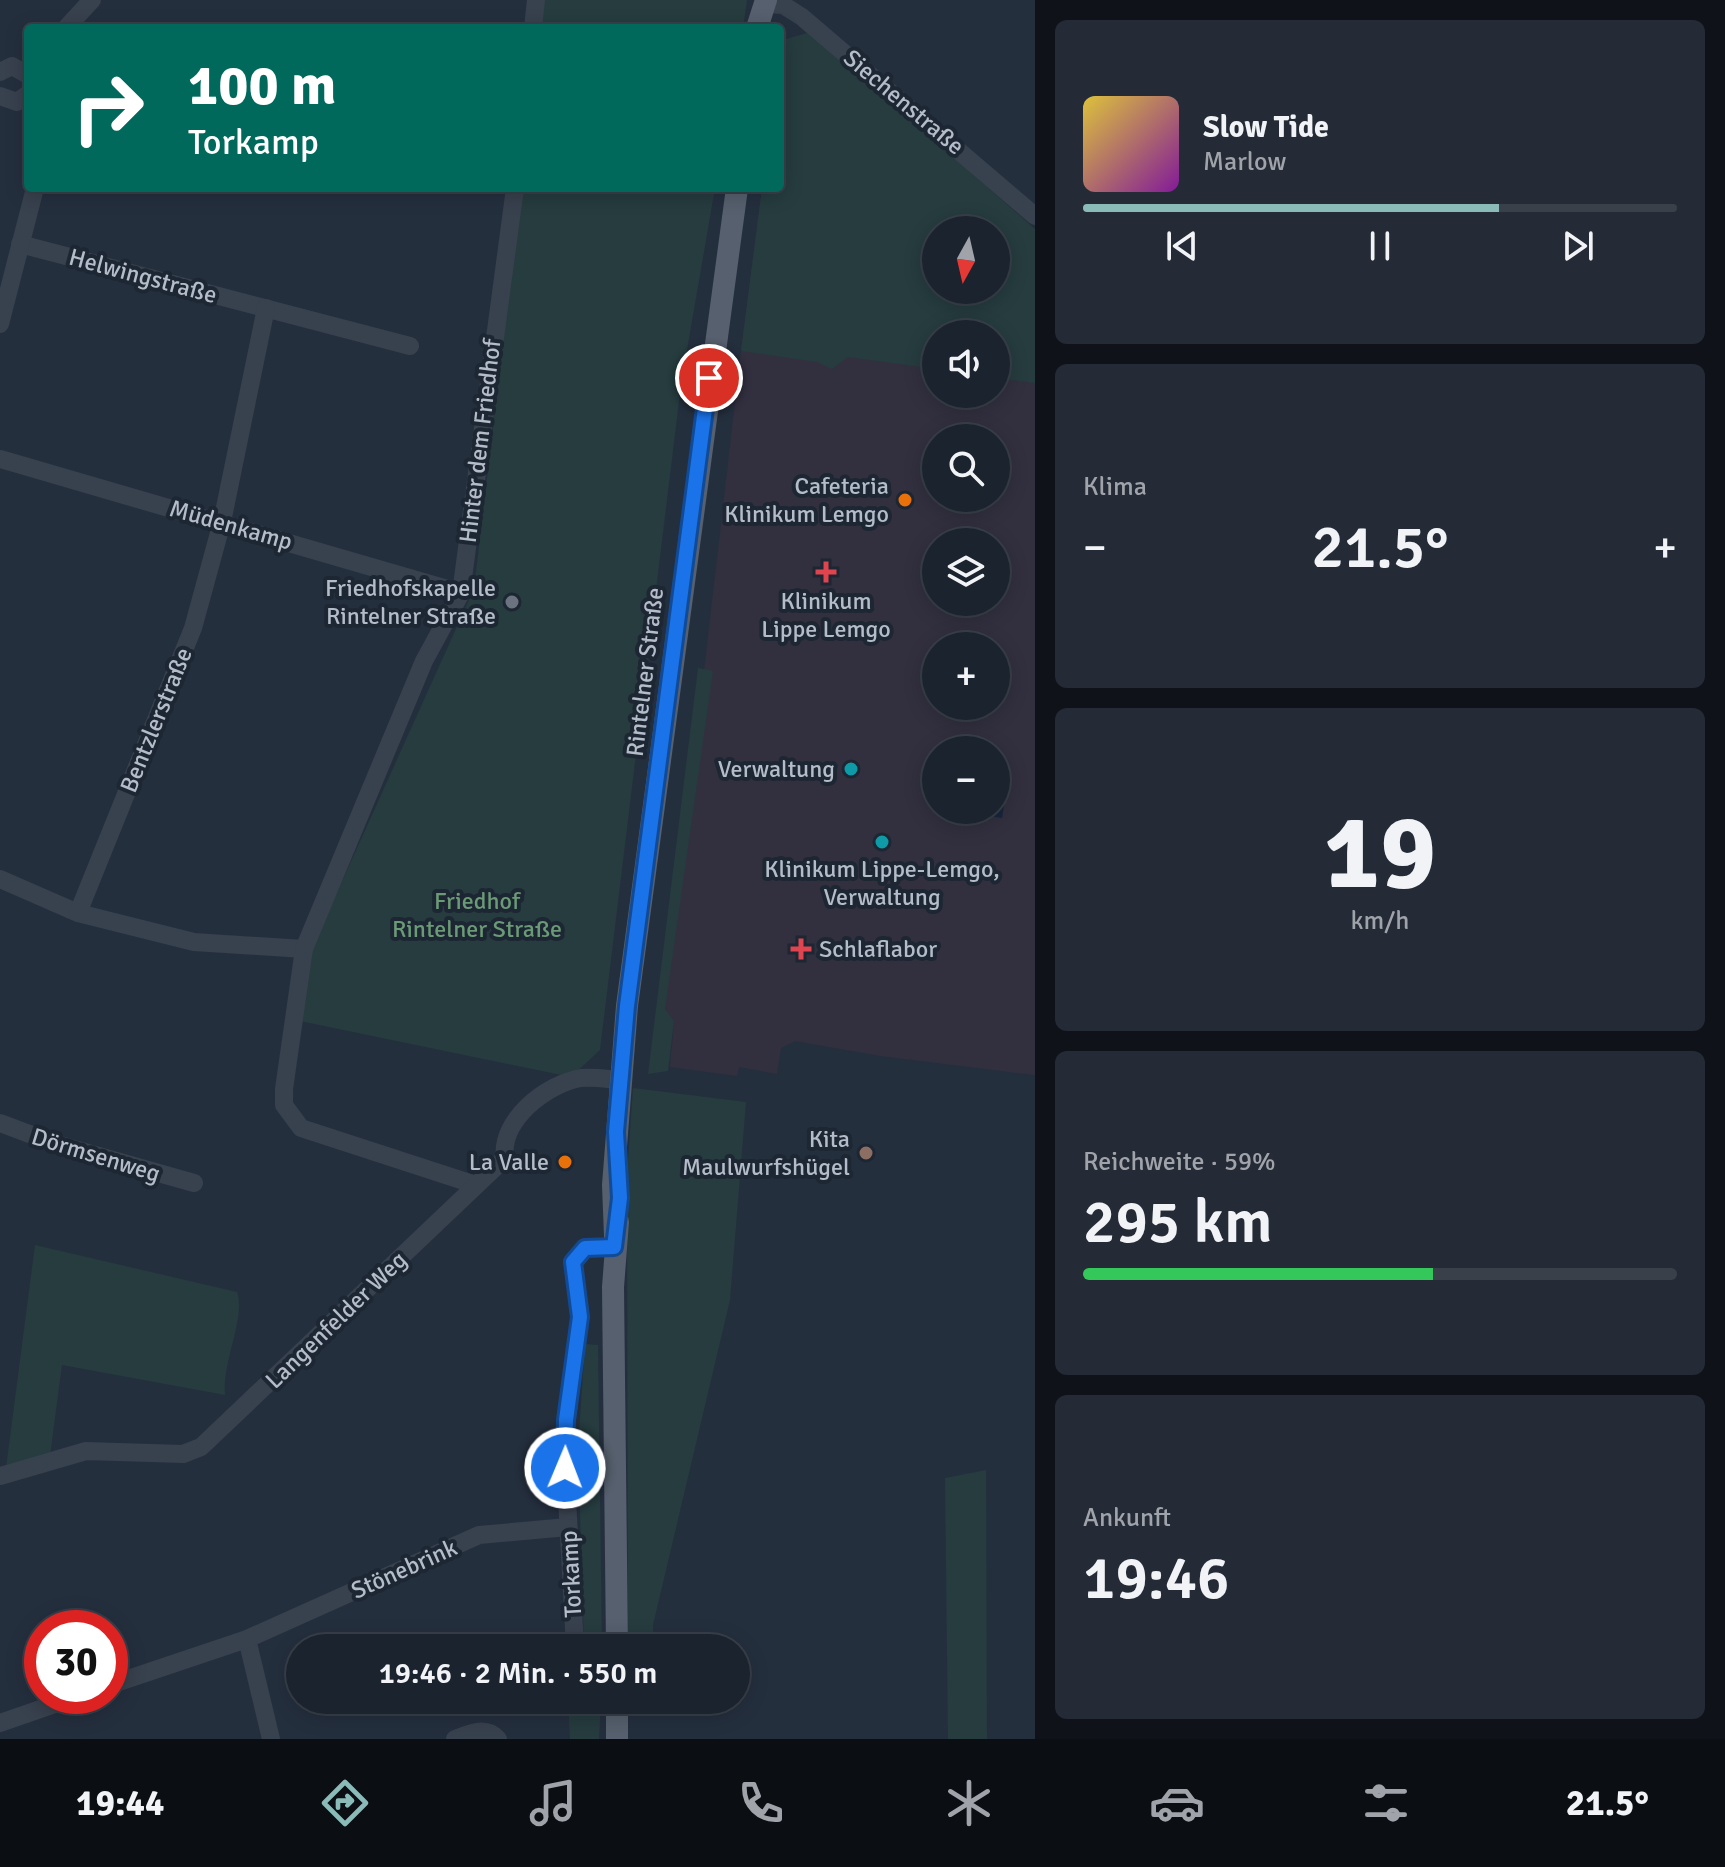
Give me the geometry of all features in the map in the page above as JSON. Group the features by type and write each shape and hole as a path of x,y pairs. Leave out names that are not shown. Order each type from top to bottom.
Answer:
{"main road":[{"name":"Rintelner Straße","path":"617,1634 615,1242 620,1198 615,1163 619,1080 695,484 736,192"},
{"path":"617,1714 617,1739"}],"street":[{"path":"70,24 92,0"},
{"path":"533,24 536,0"},
{"name":"Siechenstraße","path":"764,15 783,5 802,17 1035,216"},
{"path":"0,72 12,66 24,70"},
{"path":"0,97 17,102 24,97"},
{"path":"0,324 34,192"},
{"name":"Hinter dem Friedhof","path":"304,949 424,661 461,593 514,192"},
{"name":"Helwingstraße","path":"20,244 410,346"},
{"path":"222,522 266,308"},
{"name":"Müdenkamp","path":"0,459 461,593"},
{"name":"Bentzlerstraße","path":"78,913 193,628 222,522"},
{"path":"0,879 78,913 194,942 304,949 284,1089 289,1117 314,1134 476,1185"},
{"name":"Langenfelder Weg","path":"0,1476 86,1451 183,1454 201,1447 505,1158 509,1131 542,1095 580,1079 619,1080"},
{"name":"Dörmsenweg","path":"0,1123 56,1144 194,1183"},
{"name":"Torkamp","path":"574,1634 564,1442 580,1317 573,1262 585,1248 615,1242"},
{"name":"Stönebrink","path":"128,1679 247,1639 479,1535 568,1527"},
{"path":"247,1639 271,1739"},
{"path":"0,1723 26,1714"},
{"path":"455,1739 493,1735"}],"shaded area":[{"name":"Klinikum Lippe Lemgo","path":"784,41 1035,229 1035,1075 881,1056 795,1041 781,1048 777,1074 739,1067 737,1076 670,1067 674,1022 665,1009 761,192 784,192"}],"green space":[{"path":"544,0 747,0 744,24 541,24"},
{"path":"811,32 1035,229 1035,383 1010,380 1010,320 922,320 922,367 848,357 832,369 817,362 741,351 761,192 784,192 784,39"},
{"name":"Friedhof Rintelner Straße","path":"521,192 714,192 681,385 600,1050 571,1077 300,1021 311,950 474,589"},
{"path":"698,668 713,671 665,1009 674,1021 668,1071 648,1074"},
{"path":"633,1088 746,1102 730,1300 653,1634 628,1634 627,1173"},
{"path":"35,1245 237,1292 238,1314 225,1395 62,1365 50,1456 6,1468"},
{"path":"585,1344 598,1345 602,1634 584,1634 578,1448"},
{"path":"986,1470 987,1739 948,1739 945,1478"},
{"path":"569,1714 600,1714 599,1739 570,1739"}],"place":[{"name":"Cafeteria Klinikum Lemgo","path":"905,500"},
{"name":"Klinikum Lippe Lemgo","path":"826,572"},
{"name":"Friedhofskapelle Rintelner Straße","path":"512,602"},
{"name":"Verwaltung","path":"851,769"},
{"name":"Klinikum Lippe-Lemgo, Verwaltung","path":"882,842"},
{"name":"Schlaflabor","path":"801,949"},
{"name":"Kita Maulwurfshügel","path":"866,1153"},
{"name":"La Valle","path":"565,1162"}],"route":[{"path":"565,1468 566,1420 580,1317 573,1262 579,1251 585,1248 614,1247 620,1216 615,1163 619,1080 709,378"}]}
